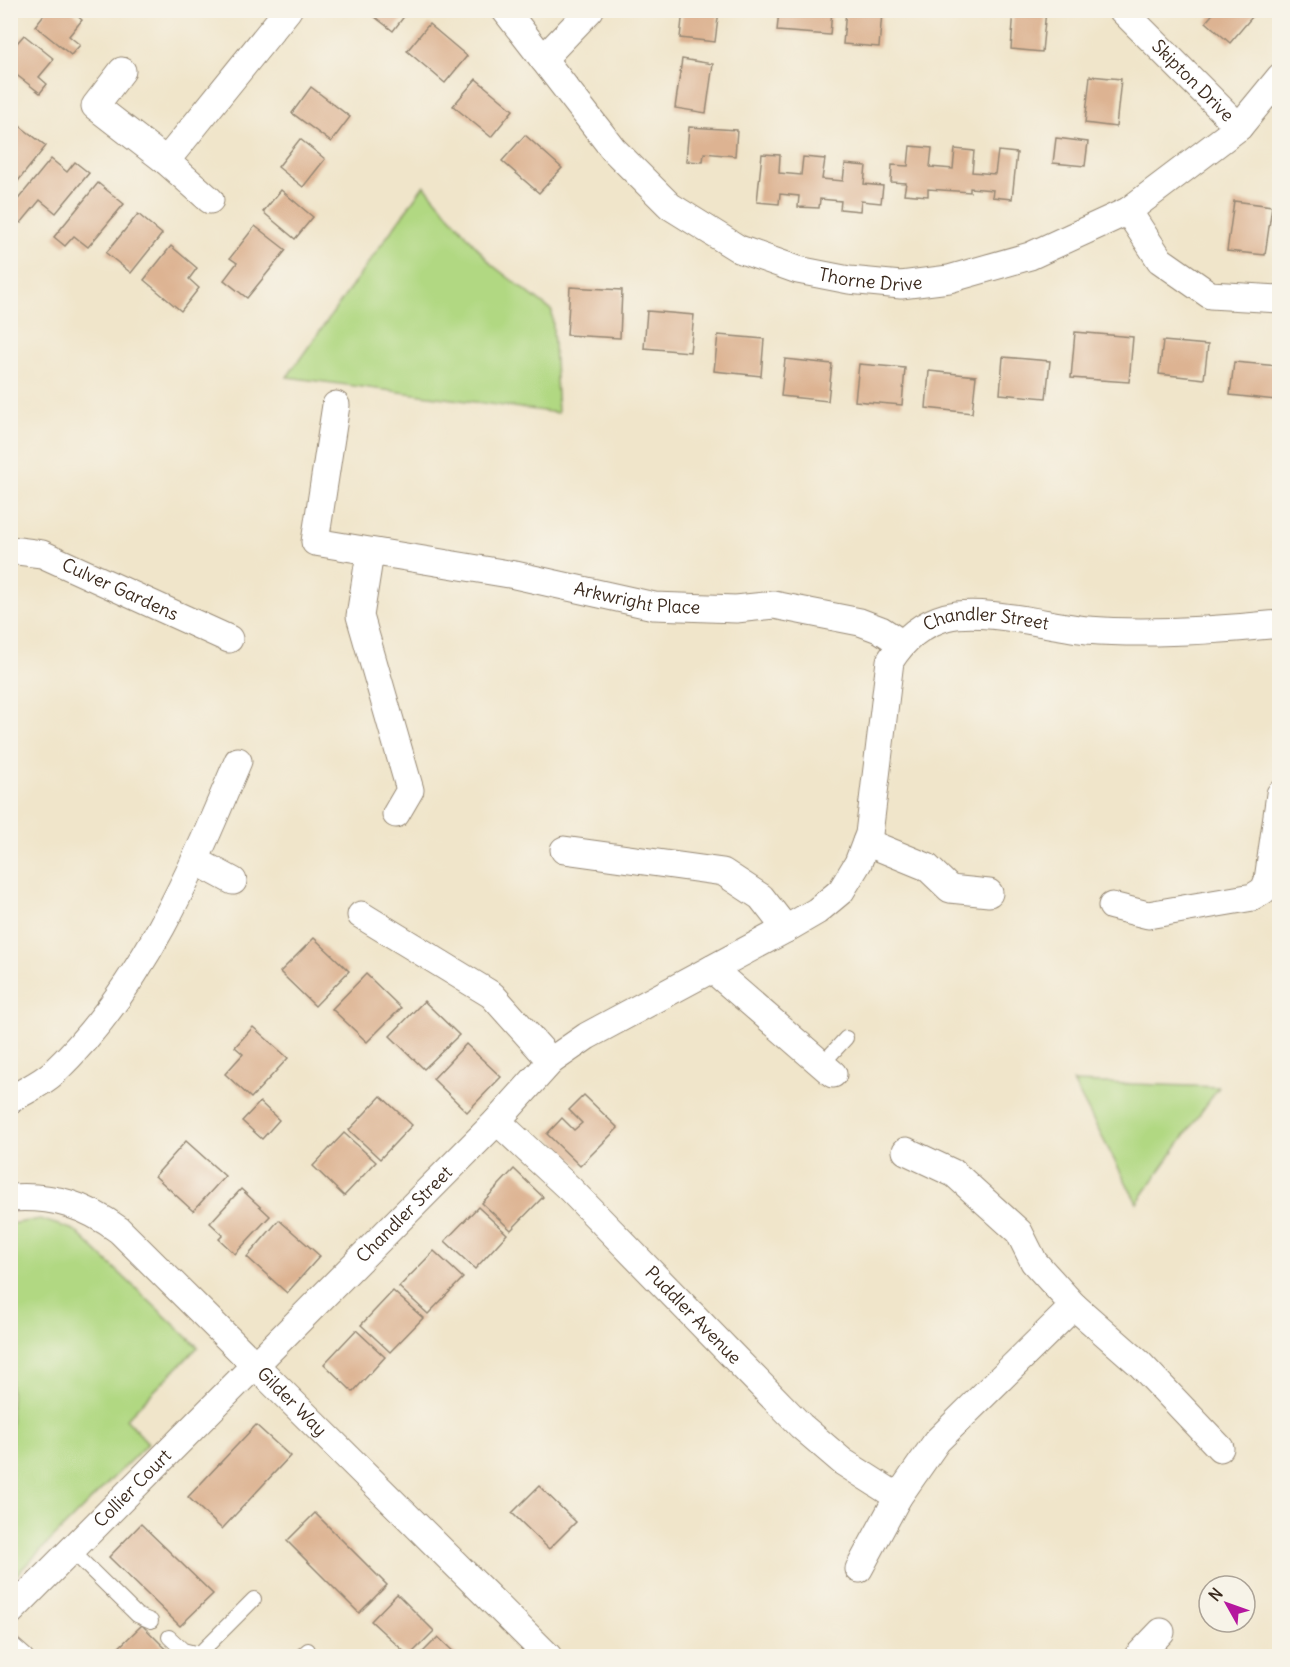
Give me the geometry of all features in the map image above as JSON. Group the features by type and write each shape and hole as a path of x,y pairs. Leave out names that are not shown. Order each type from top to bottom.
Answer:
{"street":[{"path":"166,161 288,10"},
{"name":"Thorne Drive","path":"505,10 613,149 670,206 739,249 798,270 849,280 901,285 949,279 1030,256 1128,212 1239,128 1280,77"},
{"path":"543,59 590,10"},
{"name":"Skipton Drive","path":"1122,10 1239,128"},
{"path":"122,71 95,106 166,161 210,200"},
{"path":"1128,212 1160,260 1210,295 1280,299"},
{"name":"Arkwright Place","path":"336,405 315,542 515,576 654,606 736,609 774,605 860,622 881,630 901,643"},
{"name":"Culver Gardens","path":"10,550 42,554 229,639"},
{"path":"370,553 360,616 410,790 396,814"},
{"name":"Chandler Street","path":"254,1364 497,1121 551,1061 587,1036 786,929 816,911 841,891 858,863 869,834 890,661 901,643 917,630 947,616 979,615 1088,630 1163,630 1280,624"},
{"path":"10,1100 51,1074 95,1027 147,956 196,861 238,761"},
{"path":"1112,906 1148,915 1252,897 1264,890 1268,880 1280,794"},
{"path":"866,842 927,867 950,889 989,893"},
{"path":"564,850 723,872 761,897 786,929"},
{"path":"196,861 233,881"},
{"path":"361,915 492,995 551,1061"},
{"path":"712,969 827,1069"},
{"name":"Puddler Avenue","path":"497,1121 570,1189 801,1426 843,1462 898,1497"},
{"path":"906,1151 955,1174 1019,1232 1034,1262 1074,1306 1140,1364 1220,1448"},
{"name":"Gilder Way","path":"10,1198 38,1196 74,1204 97,1214 119,1230 542,1655"},
{"path":"859,1569 898,1497 938,1441 1074,1306"},
{"name":"Collier Court","path":"10,1612 254,1364"},
{"path":"1138,1656 1161,1632"}],"lane":[{"path":"827,1069 846,1038"},
{"path":"71,1550 137,1615 151,1620"},
{"path":"169,1637 183,1650 199,1654 254,1599"},
{"path":"10,1642 26,1656"}],"green space":[{"path":"424,185 492,265 552,311 558,413 287,377"},
{"path":"1073,1082 1219,1087 1137,1203"},
{"path":"40,1219 74,1230 198,1347 126,1419 148,1443 11,1580 11,1224"}],"building":[{"path":"43,10 71,10 82,20 69,36 80,45 71,55 35,26 46,12"},
{"path":"366,10 409,10 393,31"},
{"path":"683,10 719,10 715,42 680,38"},
{"path":"779,10 832,10 830,35 777,31"},
{"path":"846,10 882,13 879,47 843,44"},
{"path":"1014,10 1046,10 1042,52 1011,49"},
{"path":"1216,10 1258,10 1230,43 1206,22"},
{"path":"429,24 467,56 445,83 407,51"},
{"path":"24,35 54,59 39,77 47,84 40,93 10,70 10,51"},
{"path":"682,59 713,64 706,113 675,108"},
{"path":"1090,76 1121,79 1116,127 1085,123"},
{"path":"476,79 513,110 491,137 453,106"},
{"path":"311,87 350,117 331,142 292,113"},
{"path":"17,124 46,146 10,191 10,132"},
{"path":"689,127 737,130 735,156 704,153 703,162 686,161"},
{"path":"525,135 562,168 539,193 502,161"},
{"path":"1056,138 1088,142 1085,166 1053,163"},
{"path":"300,139 325,159 303,187 278,167"},
{"path":"910,146 932,148 930,167 953,169 955,149 974,151 972,172 995,174 998,151 1017,153 1012,199 992,197 993,190 970,188 970,192 928,189 928,196 904,194 906,183 891,182 892,165 908,166"},
{"path":"762,154 780,155 779,173 801,175 803,157 825,159 822,179 843,181 845,164 866,166 864,184 883,186 881,203 861,201 860,211 840,209 841,201 820,199 819,208 798,207 799,196 780,194 779,204 757,202"},
{"path":"51,159 67,172 75,162 89,173 56,213 40,200 21,223 10,214 10,209"},
{"path":"98,183 124,204 88,247 74,236 65,246 54,237"},
{"path":"281,190 313,217 295,239 263,212"},
{"path":"1234,201 1272,206 1265,255 1227,251"},
{"path":"138,214 162,234 131,273 106,253"},
{"path":"255,226 286,250 247,298 224,280 237,263 230,258"},
{"path":"171,246 197,268 189,279 199,288 181,311 144,280"},
{"path":"570,287 622,290 620,338 567,335"},
{"path":"647,311 694,315 690,352 644,348"},
{"path":"1075,332 1133,337 1129,382 1071,378"},
{"path":"718,335 764,339 761,376 714,371"},
{"path":"1163,341 1208,345 1204,379 1159,374"},
{"path":"1003,357 1050,361 1046,398 1000,394"},
{"path":"785,359 832,364 828,401 781,396"},
{"path":"1234,362 1279,366 1276,400 1230,395"},
{"path":"859,364 905,368 902,405 855,401"},
{"path":"929,371 976,376 972,413 926,408"},
{"path":"314,938 349,971 315,1006 280,972"},
{"path":"366,974 401,1008 367,1042 332,1009"},
{"path":"424,1001 459,1035 424,1069 390,1036"},
{"path":"253,1027 288,1058 251,1098 225,1074 243,1054 235,1047"},
{"path":"466,1044 501,1077 467,1112 433,1079"},
{"path":"584,1095 618,1128 580,1166 547,1134 562,1118 574,1130 582,1123 569,1110"},
{"path":"381,1096 412,1125 380,1159 349,1130"},
{"path":"260,1102 279,1120 262,1139 242,1121"},
{"path":"344,1133 376,1162 344,1196 313,1166"},
{"path":"186,1141 225,1176 193,1211 155,1176"},
{"path":"514,1169 543,1197 511,1230 482,1203"},
{"path":"241,1189 270,1216 235,1254 219,1239 223,1235 210,1223"},
{"path":"478,1207 507,1234 475,1269 445,1241"},
{"path":"279,1220 320,1256 287,1293 247,1257"},
{"path":"434,1251 463,1278 428,1314 399,1287"},
{"path":"393,1291 423,1318 390,1352 361,1325"},
{"path":"356,1330 385,1357 353,1392 324,1364"},
{"path":"256,1425 290,1456 222,1529 188,1497"},
{"path":"539,1486 576,1522 549,1549 512,1513"},
{"path":"315,1513 387,1585 359,1613 287,1541"},
{"path":"141,1524 213,1594 180,1626 109,1557"},
{"path":"397,1594 434,1631 409,1656 371,1621"},
{"path":"142,1625 174,1656 110,1656"},
{"path":"438,1637 458,1656 419,1656"}]}
